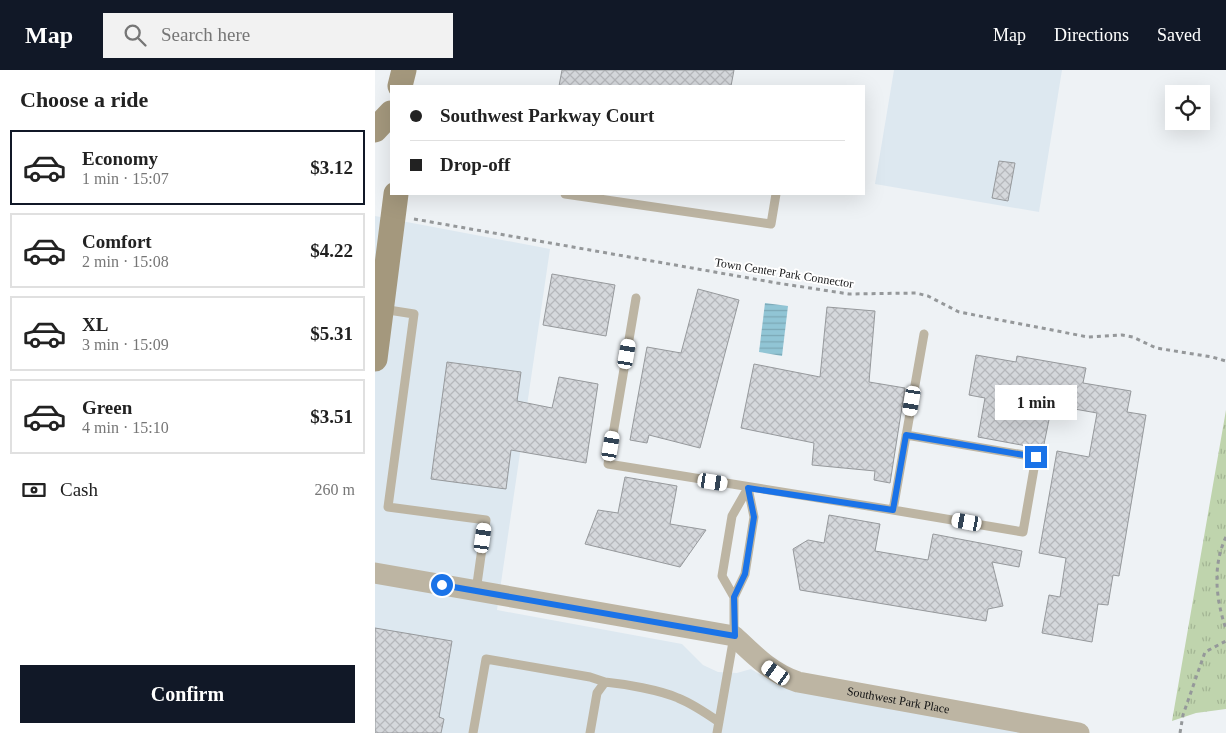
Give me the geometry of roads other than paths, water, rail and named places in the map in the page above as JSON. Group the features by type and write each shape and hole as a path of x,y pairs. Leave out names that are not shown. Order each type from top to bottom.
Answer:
{"main road":[{"path":"400,85 404,70"},
{"path":"375,130 390,114"},
{"path":"375,359 395,205"}],"street":[{"path":"375,573 735,636"},
{"name":"Southwest Park Place","path":"735,636 766,666 798,682 1079,733"}],"lane":[{"path":"572,195 771,224 776,195"},
{"path":"636,298 608,464 1023,532 1036,457 906,435"},
{"path":"381,308 414,314 388,507 486,520 476,591"},
{"path":"893,510 924,334"},
{"path":"734,597 722,576 732,516 748,488"},
{"path":"717,733 735,636 734,597 745,574 754,517 748,488"},
{"path":"473,733 486,659 590,677 605,682 677,697 719,722"},
{"path":"590,733 597,693 605,682"}],"water":[{"path":"765,303 788,306 782,356 759,352"}]}
